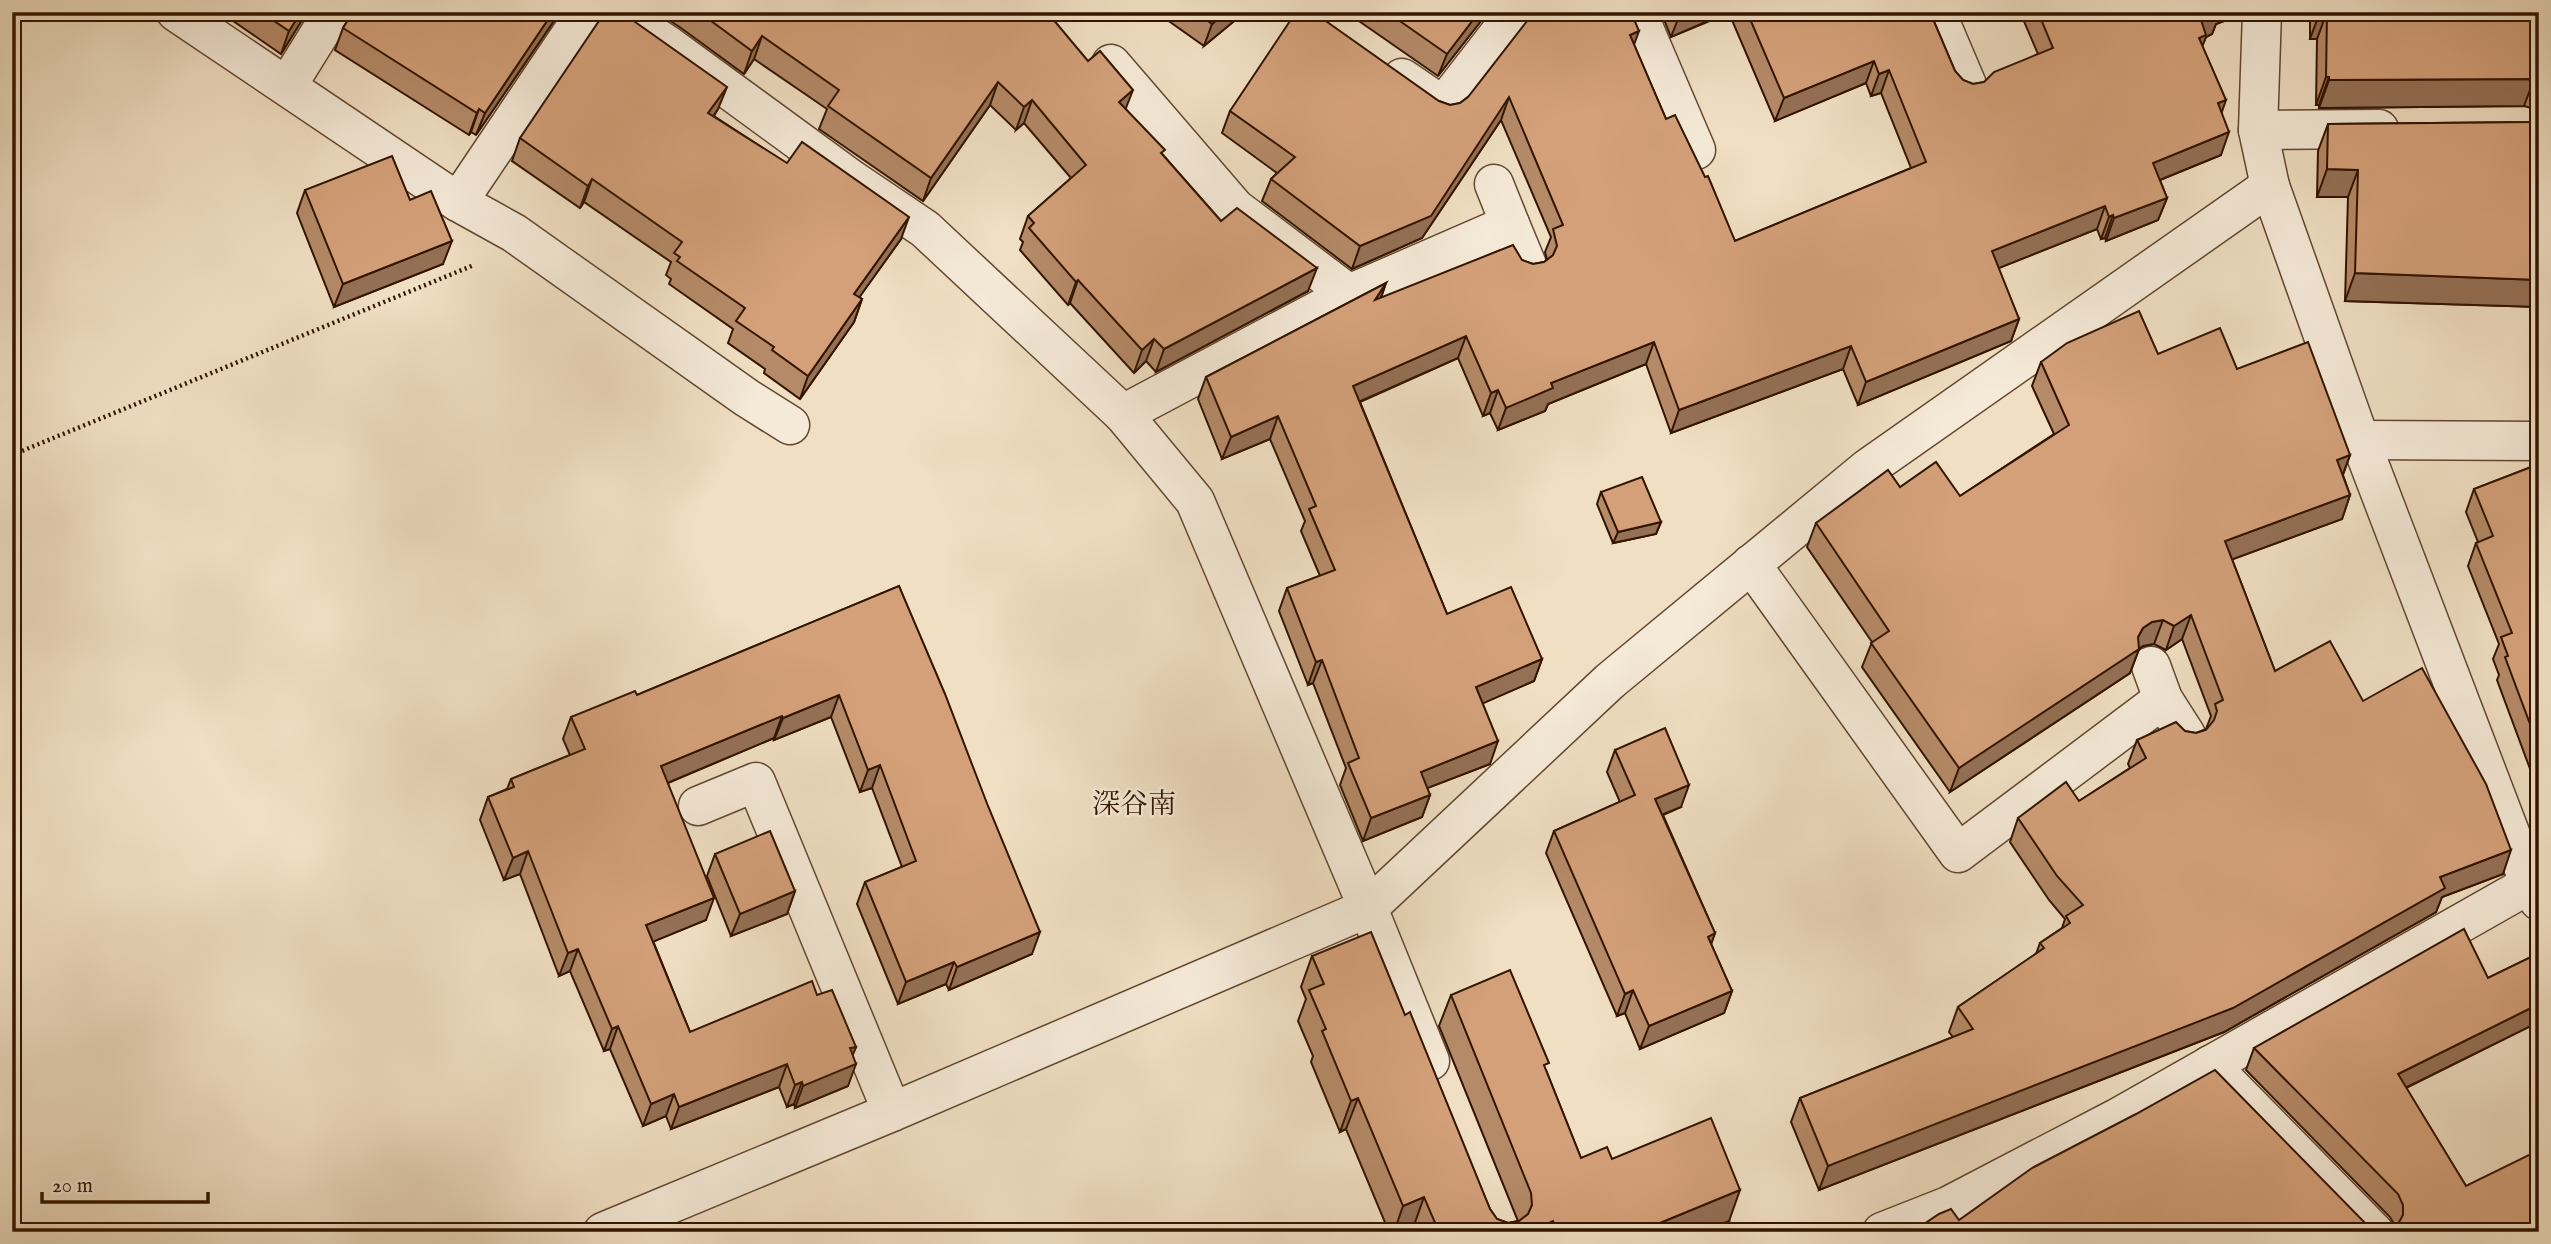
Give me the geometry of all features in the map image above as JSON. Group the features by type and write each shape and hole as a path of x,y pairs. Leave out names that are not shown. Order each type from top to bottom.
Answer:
{"street":[{"path":"176,12 458,202 513,233 790,425"},
{"path":"287,86 333,12"},
{"path":"458,202 586,12"},
{"path":"617,12 669,46 925,229 1123,414 1195,500 1368,908 1441,1089"},
{"path":"1376,59 1443,106 1516,12"},
{"path":"1637,12 1696,150"},
{"path":"1936,12 1967,85"},
{"path":"1882,1232 1948,1206 2117,1118 2536,888 2360,440 2270,186 2258,130 2262,12"},
{"path":"1111,64 1235,208 1349,293"},
{"path":"2258,130 2412,129"},
{"path":"1494,184 1527,265"},
{"path":"603,1232 892,1112 1368,908 1610,681 1868,468 2270,186"},
{"path":"1123,414 1349,293 1510,224"},
{"path":"2360,440 2539,441"},
{"path":"1751,564 1958,853 2157,683 2186,735"},
{"path":"698,806 757,782 892,1112"},
{"path":"2210,1065 2374,1232"}],"path":[{"path":"12,455 472,267 513,233"}],"building":[{"path":"261,12 301,12 289,31"},
{"path":"353,12 553,12 485,113 479,109 477,113 343,28"},
{"path":"605,12 621,12 727,87 708,113 787,163 802,142 909,217 854,294 862,299 808,376 772,350 774,347 736,321 745,308 677,261 680,257 674,253 682,242 592,179 588,186 520,138"},
{"path":"699,12 1047,12 1088,61 1100,51 1133,90 1119,102 1165,150 1161,153 1221,221 1237,208 1317,268 1164,349 1154,339 1142,350 1078,280 1076,282 1029,228 1034,223 1028,216 1086,165 1032,100 1024,107 998,82 931,178 828,106 839,90 762,36 752,51"},
{"path":"1196,12 1226,12 1212,24"},
{"path":"1296,12 1313,12 1439,101 1450,105 1460,103 1468,97 1534,12 1631,12 1639,31 1630,35 1666,119 1675,115 1705,177 1708,176 1735,241 1926,162 1889,70 1879,74 1874,61 1784,98 1747,12 1930,12 1955,71 1963,80 1973,84 1984,82 1994,72 2053,48 2038,12 2218,12 2201,20 2206,35 2199,38 2226,100 2218,103 2229,132 2153,163 2167,198 2114,218 2113,215 2109,217 2105,206 1992,251 2019,319 1866,382 1851,346 1679,410 1654,342 1551,383 1553,388 1506,408 1498,390 1491,393 1466,336 1353,386 1447,614 1511,587 1542,659 1476,687 1498,741 1421,772 1430,795 1371,818 1348,763 1359,758 1322,660 1316,662 1287,588 1335,570 1309,509 1316,506 1278,416 1231,437 1206,377 1386,283 1375,300 1513,245 1522,260 1533,264 1544,262 1553,255 1557,246 1553,229 1563,225 1509,97 1431,216 1360,246 1271,179 1295,157 1230,111"},
{"path":"1387,12 1479,12 1447,54"},
{"path":"2327,12 2539,12 2539,80 2329,80 2329,77 2326,77"},
{"path":"2539,121 2539,280 2355,273 2358,170 2327,169 2328,124"},
{"path":"392,156 410,200 431,191 452,241 343,284 305,190"},
{"path":"2139,311 2158,354 2220,328 2237,369 2308,342 2350,455 2337,460 2350,495 2225,541 2275,671 2330,641 2363,701 2422,668 2486,784 2511,850 2440,877 2445,888 2233,1008 1828,1166 1800,1098 1973,1029 1958,1007 2044,948 2040,943 2070,923 2066,916 2083,905 2057,876 2018,818 2066,782 2079,801 2146,758 2137,740 2176,722 2185,731 2196,733 2206,730 2214,720 2217,711 2215,704 2223,700 2191,615 2174,626 2163,620 2152,622 2143,628 2138,637 2139,649 1959,768 1871,643 1889,631 1816,523 1888,470 1900,487 1936,462 1960,496 2069,425 2041,362 2067,343"},
{"path":"2539,464 2539,748 2505,657 2508,656 2501,637 2512,633 2476,543 2493,536 2474,489"},
{"path":"1642,477 1661,522 1618,532 1601,492"},
{"path":"899,586 1040,932 957,967 954,962 906,982 865,882 916,861 880,765 868,770 839,695 661,766 714,898 646,925 690,1032 812,981 817,995 832,990 856,1047 850,1048 856,1064 803,1086 802,1082 795,1085 787,1064 679,1107 674,1094 651,1104 618,1026 612,1029 578,949 568,953 528,851 513,858 488,797 514,787 511,779 585,749 571,717 635,691 637,695"},
{"path":"1665,728 1689,785 1655,799 1715,933 1708,937 1732,991 1649,1026 1633,990 1625,994 1554,831 1635,795 1615,750"},
{"path":"770,831 795,891 740,914 715,854"},
{"path":"2464,929 2488,978 2539,953 2539,1004 2398,1074 2466,1186 2539,1150 2539,1232 1912,1232 1951,1209 1959,1220 2032,1168 2215,1070 2367,1225 2376,1230 2387,1231 2398,1224 2403,1215 2403,1205 2398,1194 2254,1048"},
{"path":"1371,932 1405,1015 1410,1012 1490,1209 1497,1219 1508,1223 1519,1221 1528,1214 1532,1205 1531,1193 1451,995 1510,970 1549,1063 1544,1065 1581,1158 1607,1147 1612,1159 1711,1118 1740,1190 1638,1232 1557,1232 1553,1221 1528,1232 1439,1232 1424,1197 1403,1206 1358,1098 1351,1101 1322,1031 1326,1029 1309,990 1324,984 1312,956"}],"district":[{"name":"深谷南","path":"1134,805"}]}
